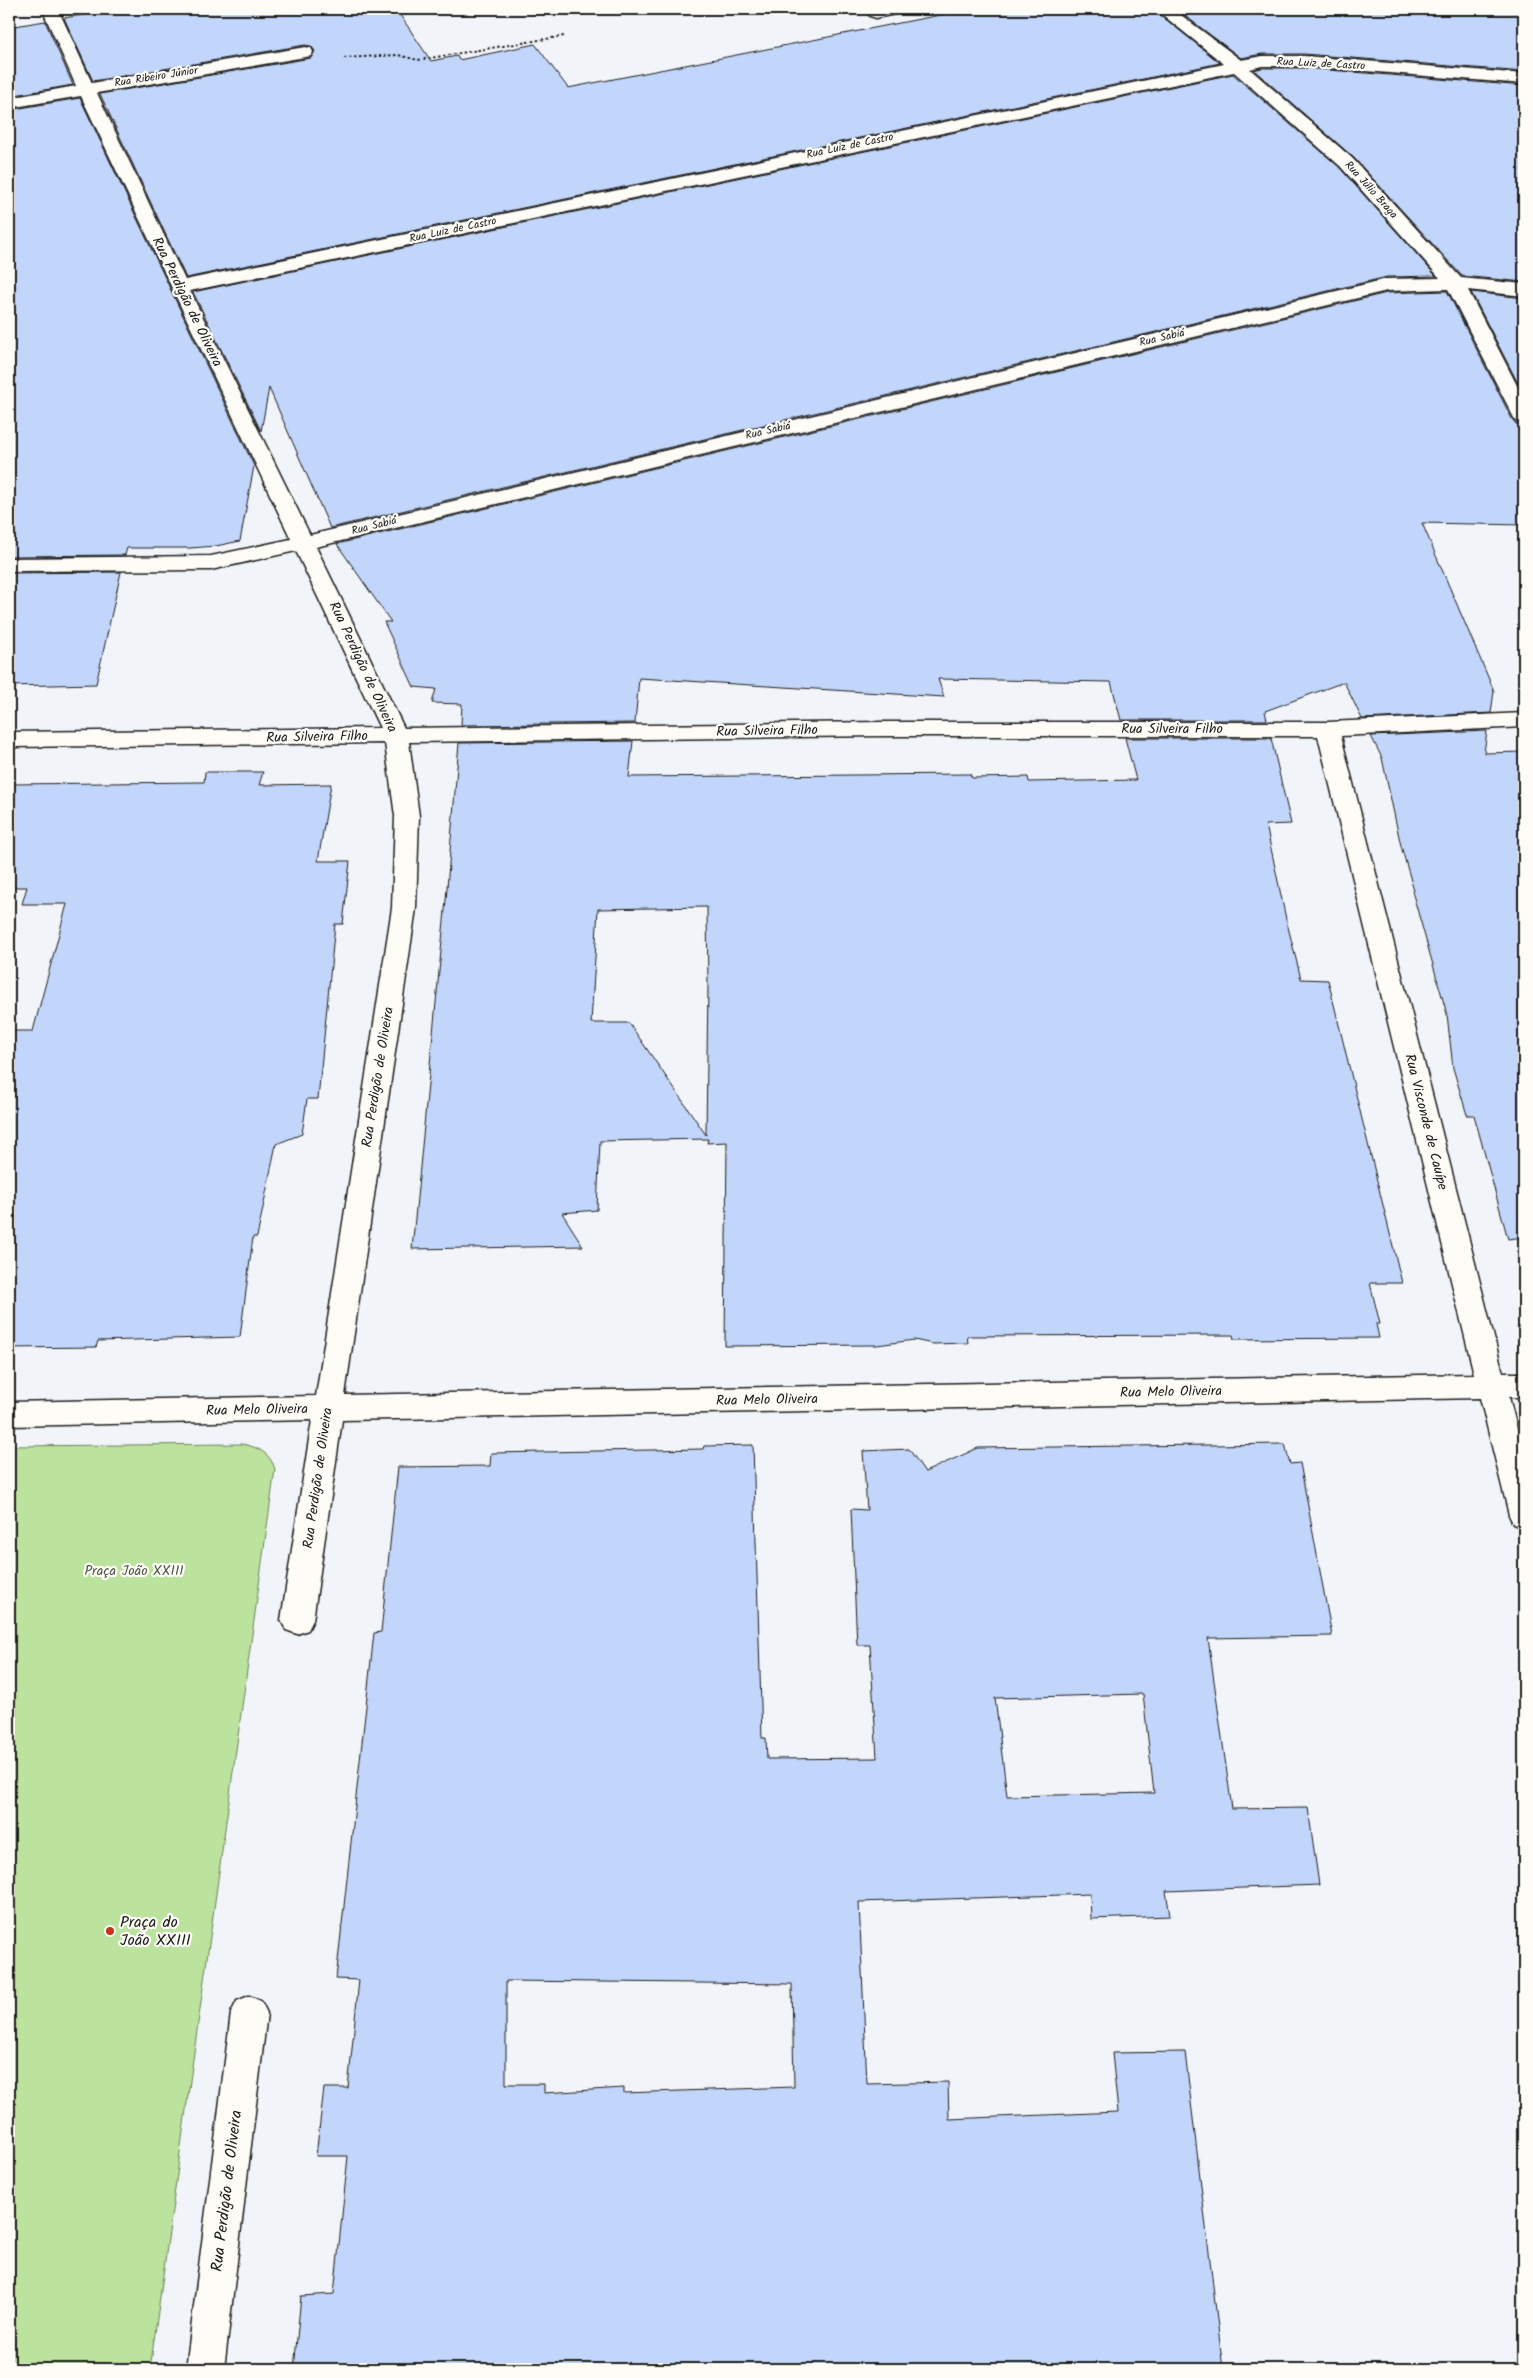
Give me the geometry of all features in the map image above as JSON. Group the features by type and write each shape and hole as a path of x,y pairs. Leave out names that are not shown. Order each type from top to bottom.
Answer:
{"street":[{"name":"Rua Perdigão de Oliveira","path":"50,9 180,287 396,736 407,816 404,908 297,1620"},
{"path":"876,13 899,9"},
{"name":"Rua Júlio Braga","path":"1163,9 1236,65 1346,162 1455,283 1524,418"},
{"name":"Rua Ribeiro Júnior","path":"9,103 86,88 305,52"},
{"name":"Rua Luiz de Castro","path":"180,287 1236,65 1262,61 1304,61 1524,79"},
{"name":"Rua Sabiá","path":"9,565 211,563 304,544 416,515 1387,285 1455,283 1524,290"},
{"name":"Rua Silveira Filho","path":"9,740 882,729 1328,729 1524,720"},
{"name":"Rua Visconde de Cauípe","path":"1328,729 1524,1515"},
{"name":"Rua Melo Oliveira","path":"9,1414 1524,1385"},
{"name":"Rua Perdigão de Oliveira","path":"205,2369 249,2013"}],"path":[{"path":"305,52 323,59 398,55 418,60 564,36"}],"green space":[{"name":"Praça João XXIII","path":"242,1444 253,1447 267,1455 275,1469 150,2369 9,2369 9,1446"}],"building":[{"path":"119,9 396,9 431,61 457,56 459,60 535,44 568,88 971,9 1153,9 1220,63 186,278 100,94 311,58 315,51 311,46 305,45 93,81 64,18"},
{"path":"1176,9 1524,9 1524,72 1304,54 1262,54 1241,58"},
{"path":"45,21 73,85 9,96 9,27"},
{"path":"1262,68 1304,68 1524,86 1524,282 1462,276 1353,157 1254,70"},
{"path":"1233,74 1339,167 1436,276 1387,277 330,528 269,388 261,431 193,292"},
{"path":"80,98 254,466 240,541 216,546 190,548 127,548 125,555 9,556 9,110"},
{"path":"1447,291 1512,419 1516,424 1524,426 1524,525 1422,523 1494,691 1491,713 1362,719 1344,682 1265,711 1267,720 1121,720 1111,682 938,679 944,697 639,678 635,723 461,725 462,704 432,703 436,689 414,687 384,622 391,622 337,544 1387,293"},
{"path":"1471,292 1524,298 1524,395"},
{"path":"121,572 96,684 9,686 9,573"},
{"path":"1487,731 1484,753 1524,752 1524,1237 1508,1239 1474,1115 1467,1115 1453,1068 1447,1014 1412,891 1414,891 1401,846 1382,758 1371,736"},
{"path":"1125,738 1271,738 1291,824 1266,825 1286,919 1301,979 1328,980 1402,1283 1370,1283 1380,1324 1376,1324 1379,1338 1234,1339 1233,1335 967,1336 968,1343 933,1344 914,1340 877,1345 725,1346 727,1142 707,1143 708,1139 600,1141 597,1210 562,1213 583,1246 412,1249 446,900 459,743 633,741 629,777 970,774 972,778 1028,777 1029,782 1136,780","holes":["707,907 706,1135 629,1023 591,1023 598,909"]},
{"path":"205,772 263,772 259,785 331,784 318,861 350,861 343,924 335,924 318,1099 307,1099 302,1134 276,1144 257,1237 253,1237 240,1337 98,1341 96,1347 9,1348 9,1031 33,1031 67,904 22,904 27,887 9,887 9,784 204,782"},
{"path":"1285,1444 1290,1464 1300,1463 1332,1636 1208,1638 1232,1809 1308,1808 1319,1885 1166,1891 1170,1916 1091,1919 1090,1894 859,1902 867,2084 948,2082 949,2119 1118,2112 1112,2053 1185,2052 1223,2369 294,2369 301,2296 334,2294 348,2156 316,2156 324,2088 348,2088 359,1980 336,1979 374,1633 381,1632 398,1467 490,1466 491,1453 703,1449 704,1446 753,1445 762,1738 766,1738 767,1759 877,1758 870,1645 857,1645 851,1509 867,1510 863,1451 909,1449 925,1472 978,1448","holes":["1143,1694 1154,1793 1007,1796 995,1698","506,1981 792,1984 794,2087 624,2093 624,2088 544,2093 544,2084 506,2084"]}],"place":[{"name":"Praça do João XXIII","path":"110,1931"}]}
